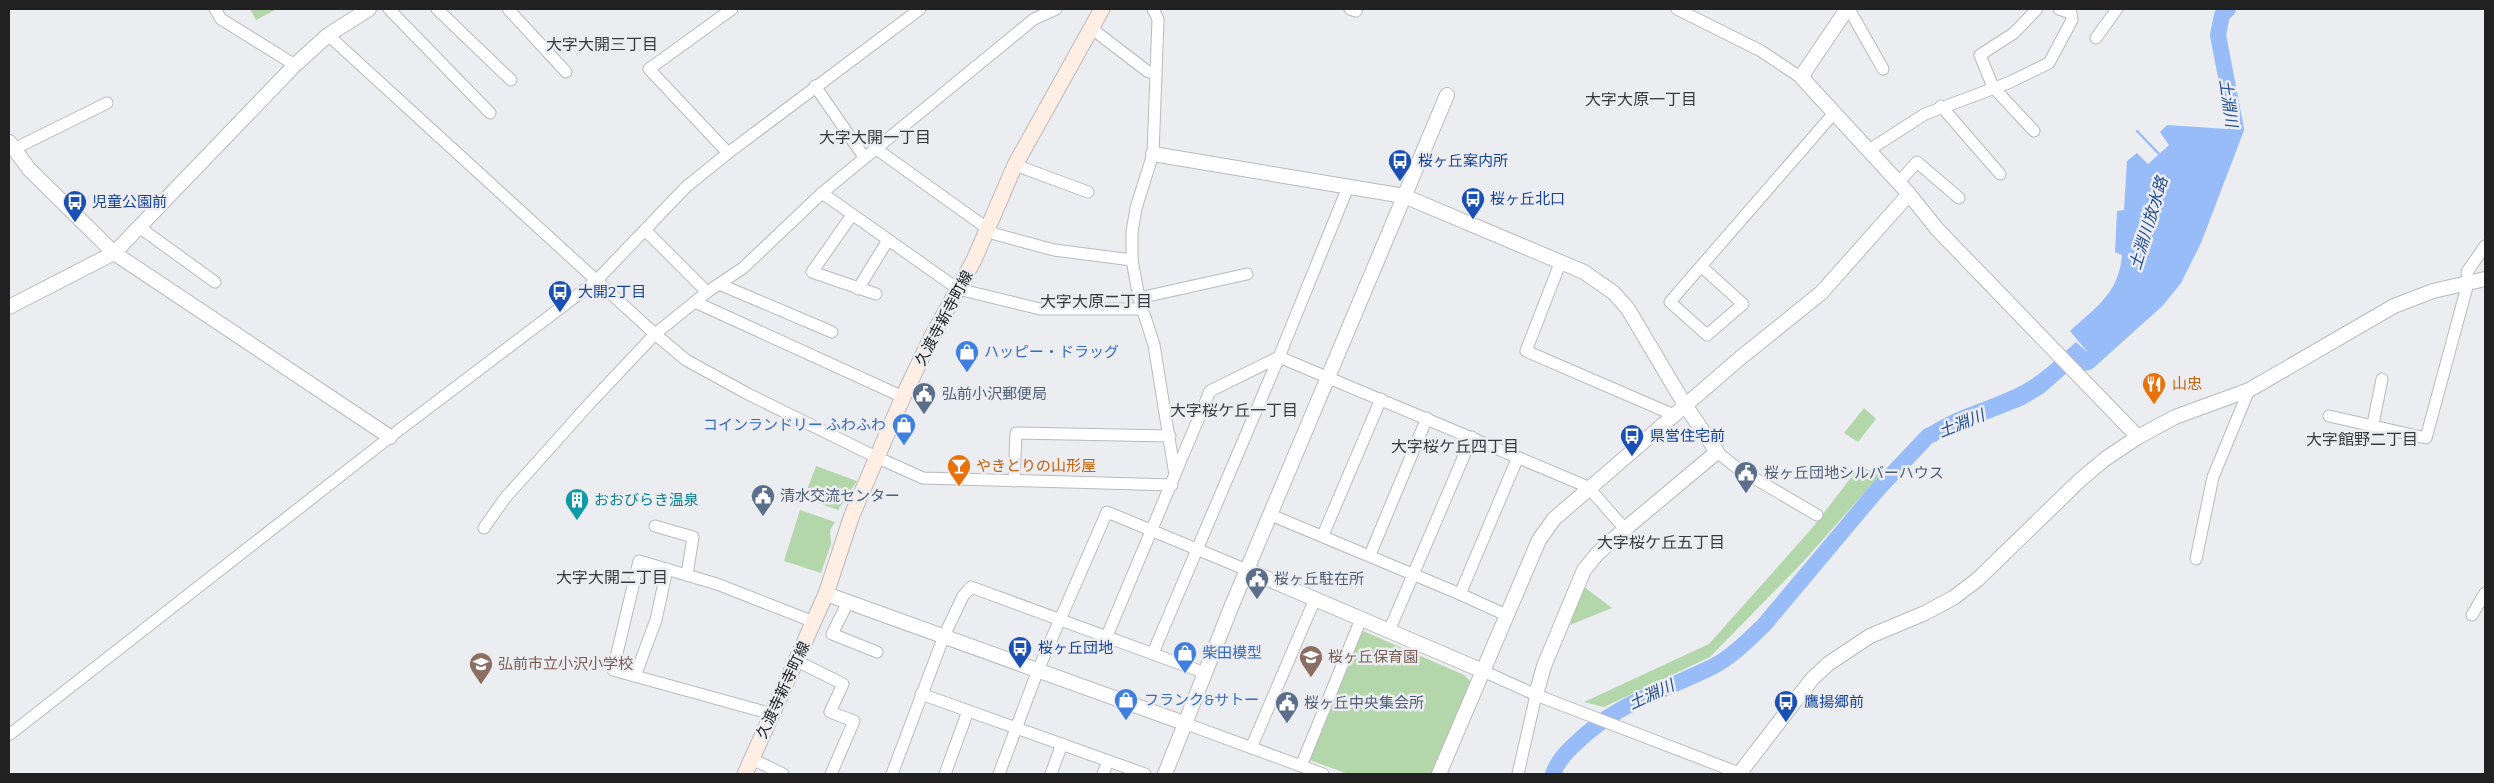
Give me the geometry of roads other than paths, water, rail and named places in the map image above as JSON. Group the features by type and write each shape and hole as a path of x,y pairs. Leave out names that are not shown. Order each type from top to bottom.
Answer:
{"main road":[{"name":"久渡寺新寺町線","path":"745,774 826,594 852,515 903,397 988,228 1015,166 1102,9"}],"street":[{"path":"216,9 221,19 295,65"},
{"path":"9,307 114,253 295,65 328,35 369,9"},
{"path":"388,9 490,113"},
{"path":"437,9 511,80"},
{"path":"508,9 566,72"},
{"path":"728,153 649,69 732,9"},
{"path":"9,735 390,437 596,281 686,187 815,86 920,9"},
{"path":"484,528 505,498 656,334 707,292 743,268 822,193 875,148 1034,19 1056,9"},
{"path":"1154,9 1158,19 1153,154 1136,208 1132,232 1132,260 1141,304 1154,345 1170,436 1173,481"},
{"path":"1350,9 1356,12 1357,9"},
{"path":"1678,9 1761,51 1803,79 1899,182 1937,229 2138,438"},
{"path":"1803,79 1805,70 1848,9 1883,69"},
{"path":"2034,131 1993,87 1980,55 2014,33 2036,9"},
{"path":"1869,150 1925,114 1942,106 2008,83 2049,63 2072,20 2071,13 2059,9"},
{"path":"2096,38 2117,9"},
{"path":"1091,28 1147,71 1156,74"},
{"path":"328,35 596,281 686,360 714,376 876,457 923,478 1173,481"},
{"path":"815,86 864,157"},
{"path":"1164,774 1247,570 1447,95"},
{"path":"107,103 12,145 29,169 114,253 390,437"},
{"path":"1942,106 2000,174"},
{"path":"1702,268 1743,304 1707,335 1670,302 1702,268 1834,113"},
{"path":"875,148 996,234 1054,250 1132,260"},
{"path":"1153,154 1404,196 1561,261 1599,282 1628,309 1685,405 1717,452 1737,468 1817,515"},
{"path":"1899,182 1917,162 1959,198"},
{"path":"1015,166 1088,192"},
{"path":"1153,653 1279,357 1348,187"},
{"path":"822,193 958,289 1040,309 1141,304 1247,274"},
{"path":"1439,774 1539,540 1554,519 1588,487 1821,293 1909,194"},
{"path":"852,215 812,272 876,294"},
{"path":"139,227 215,282"},
{"path":"645,230 707,292"},
{"path":"858,289 888,240"},
{"path":"2329,416 2373,424 2426,438 2468,283 2467,272 2485,246"},
{"path":"1561,261 1526,351 1674,415"},
{"path":"999,774 1038,670 1106,512 1247,570 1536,695 1739,774 1812,679 1828,664 1870,636 1925,614 1953,598 1977,580 2079,481 2105,460 2138,438 2175,417 2249,390 2394,306 2434,291 2485,279"},
{"path":"719,284 832,332"},
{"path":"695,302 903,397"},
{"path":"1107,636 1210,391 1279,357 1588,487 1625,529"},
{"path":"2373,424 2382,379"},
{"path":"2196,559 2214,477 2249,390"},
{"path":"1323,536 1381,399"},
{"path":"1370,555 1427,418"},
{"path":"1014,480 1016,433 1170,436"},
{"path":"1389,631 1472,437"},
{"path":"1518,774 1544,666 1584,570 1596,554 1717,452"},
{"path":"1460,594 1518,457"},
{"path":"1271,515 1415,574 1506,615"},
{"path":"655,526 692,537 687,576"},
{"path":"772,714 613,670 640,561 717,584 814,622"},
{"path":"635,676 656,620 666,569"},
{"path":"892,774 944,636 963,596 971,587 1061,618 1205,673"},
{"path":"2472,615 2485,593"},
{"path":"826,594 1323,774"},
{"path":"1251,748 1315,599"},
{"path":"848,602 832,634 877,652"},
{"path":"1300,766 1361,619"},
{"path":"797,661 842,684 830,712 854,721 831,774"},
{"path":"921,694 1145,774"},
{"path":"944,774 968,711"},
{"path":"1051,774 1062,744"},
{"path":"752,759 783,774"},
{"path":"1103,774 1108,761"}],"water":[{"path":"2167,125 2228,129 2183,256 2170,280 2152,302 2084,359 2087,361 2093,356 2094,358 2082,369 2069,371 2044,393 2024,405 1933,441 1919,450 1912,442 1935,423 2026,383 2076,342 2089,354 2070,331 2105,298 2116,280 2122,255 2115,252 2117,211 2124,210 2127,161 2137,153 2148,164 2169,145 2160,132"}],"waterway":[{"name":"土淵川","path":"2075,364 2088,362 2157,300 2174,279 2194,239 2236,129 2218,35 2222,15 2228,9"},
{"name":"土淵川放水路","path":"2137,131 2160,155"},
{"name":"土淵川","path":"1553,774 1559,761 1568,750 1591,729 1608,717 1625,707 1714,666 1740,647 1764,625 1878,489 1928,436 1933,434"}],"place":[{"name":"桜ヶ丘案内所","path":"1400,182"},
{"name":"桜ヶ丘北口","path":"1473,220"},
{"name":"児童公園前","path":"75,223"},
{"name":"大開2丁目","path":"560,313"},
{"name":"ハッピー・ドラッグ","path":"967,373"},
{"name":"山忠","path":"2154,405"},
{"name":"弘前小沢郵便局","path":"924,415"},
{"name":"コインランドリー ふわふわ","path":"904,446"},
{"name":"県営住宅前","path":"1632,457"},
{"name":"やきとりの山形屋","path":"959,487"},
{"name":"桜ヶ丘団地シルバーハウス","path":"1746,494"},
{"name":"清水交流センター","path":"763,517"},
{"name":"おおびらき温泉","path":"577,521"},
{"name":"桜ヶ丘駐在所","path":"1257,600"},
{"name":"桜ヶ丘団地","path":"1020,669"},
{"name":"柴田模型","path":"1185,674"},
{"name":"桜ヶ丘保育園","path":"1311,678"},
{"name":"弘前市立小沢小学校","path":"481,685"},
{"name":"フランク&サトー","path":"1126,721"},
{"name":"鷹揚郷前","path":"1786,723"},
{"name":"桜ヶ丘中央集会所","path":"1287,724"}],"district":[{"name":"大字大開三丁目","path":"602,44"},
{"name":"大字大原一丁目","path":"1641,99"},
{"name":"大字大開一丁目","path":"875,137"},
{"name":"大字大原二丁目","path":"1096,301"},
{"name":"大字桜ケ丘一丁目","path":"1234,410"},
{"name":"大字館野二丁目","path":"2362,439"},
{"name":"大字桜ケ丘四丁目","path":"1455,446"},
{"name":"大字桜ケ丘五丁目","path":"1661,542"},
{"name":"大字大開二丁目","path":"612,577"}]}
